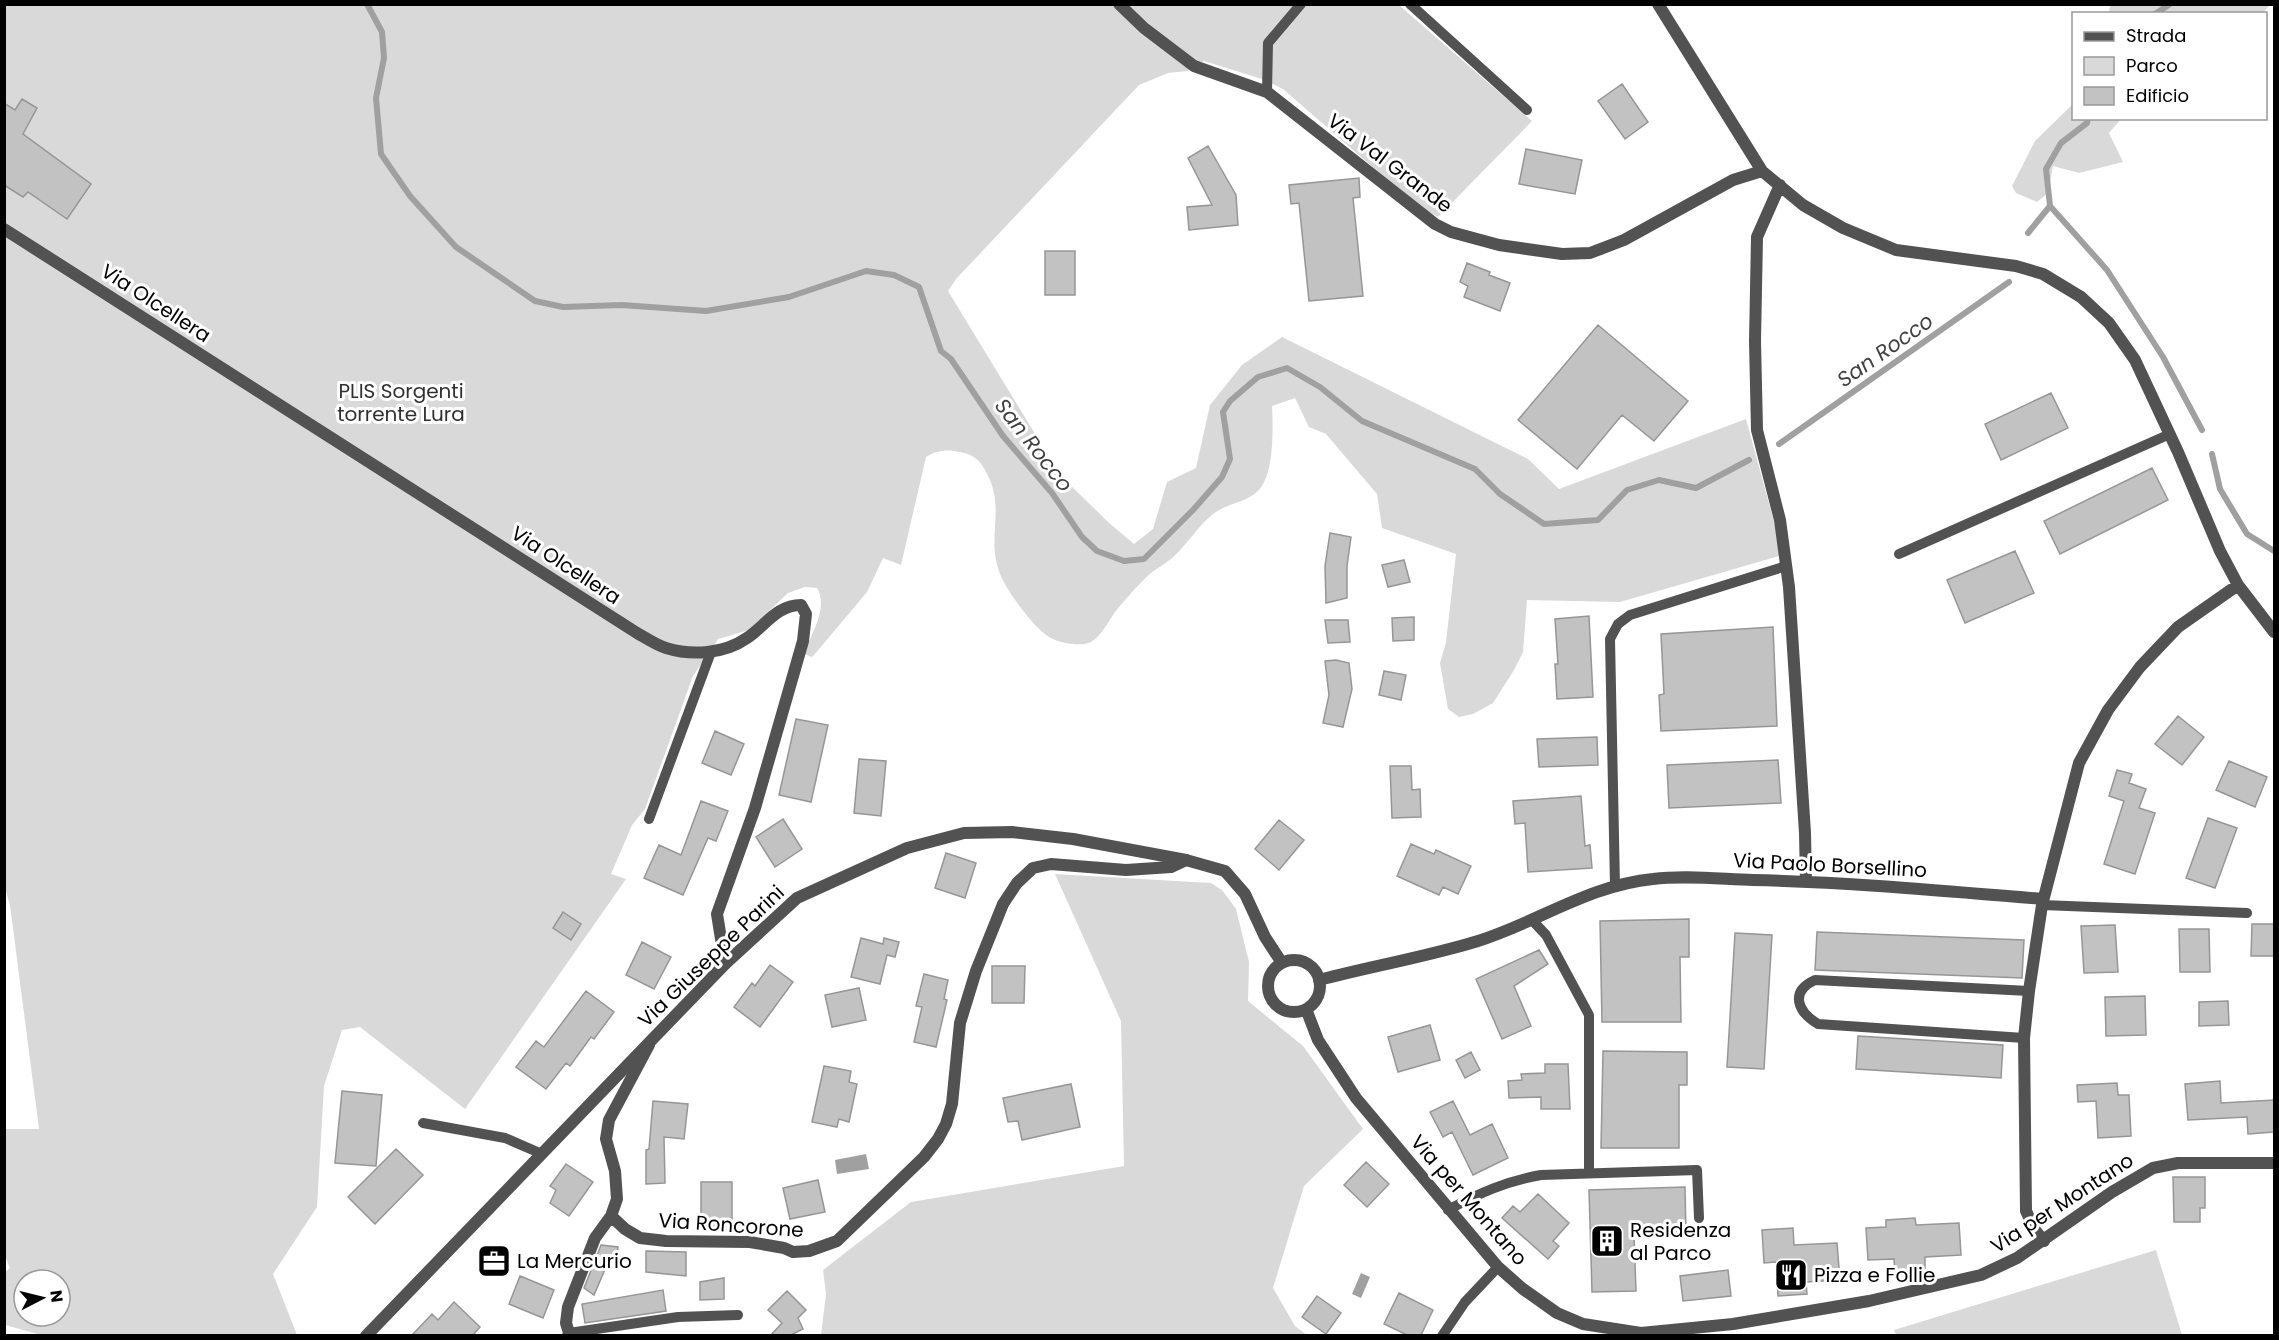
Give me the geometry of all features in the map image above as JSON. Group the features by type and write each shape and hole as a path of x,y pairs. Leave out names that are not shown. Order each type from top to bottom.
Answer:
{"street":[{"name":"Via Val Grande","path":"1119,4 1144,28 1194,66 1267,92 1435,224 1452,232 1498,245 1562,254 1590,253 1624,240 1733,180 1762,171"},
{"path":"1658,4 1762,171 1803,205 1843,228 1896,250 2016,266 2043,274 2081,297 2109,323 2135,360 2170,434 2220,551 2238,585 2274,632"},
{"path":"1780,185 1757,237 1755,352 1757,430 1780,520 1786,566 1805,833 1806,882"},
{"name":"Via Olcellera","path":"4,229 637,633 664,648 694,653 719,651 746,639 779,610 801,605 806,614 803,641 755,808 717,914 725,964"},
{"path":"2044,1241 2035,1230 2026,1211 2024,1038 2042,902 2079,763 2108,710 2140,667 2178,627 2238,585"},
{"name":"Via Giuseppe Parini","path":"366,1335 725,964 797,898 907,848 964,833 1012,832 1073,839 1186,860 1225,871 1245,894 1265,937 1282,963"},
{"name":"Via Roncorone","path":"611,1216 625,1229 640,1238 666,1241 750,1242 784,1248 793,1252 809,1251 837,1241 924,1157 946,1124 952,1104 960,1023 976,971 1003,904 1017,883 1033,868 1051,864 1126,870 1171,867 1186,860"},
{"name":"Via Paolo Borsellino","path":"1319,980 1478,940 1532,920 1579,897 1615,886 1653,879 1806,882 2042,902"},
{"path":"1293,960 1313,969 1319,980 1319,991 1315,1002 1306,1009 1295,1012 1284,1010 1274,1003 1269,993 1269,981 1273,971 1282,963 1293,960"},
{"name":"Via per Montano","path":"1306,1009 1318,1040 1356,1098 1448,1210 1498,1267 1557,1313 1582,1324 1641,1333 1733,1330 1981,1275 2017,1258 2112,1192 2153,1168 2178,1163 2274,1162"},
{"path":"569,1334 566,1323 568,1307 595,1238 611,1216 617,1199 615,1171 606,1139 609,1120 651,1041"}],"lane":[{"path":"1267,92 1268,43 1301,4"},
{"path":"1410,4 1527,110"},
{"path":"1899,554 2170,434"},
{"path":"1615,886 1610,639 1618,624 1630,615 1786,566"},
{"path":"649,819 711,652"},
{"path":"2042,902 2247,913"},
{"path":"1532,920 1546,935 1589,1015 1589,1173"},
{"path":"2024,1038 1818,1024 1802,1012 1799,1000 1804,987 1815,980 2029,991"},
{"path":"423,1123 505,1138 542,1154"},
{"path":"1448,1210 1474,1195 1517,1179 1542,1175 1697,1170 1699,1218"},
{"path":"1442,1335 1465,1302 1498,1267"},
{"path":"569,1334 678,1317 738,1315"}],"green space":[{"path":"2110,4 2270,5 2264,12 2109,12"},
{"name":"PLIS Sorgenti torrente Lura","path":"5,5 1399,5 1532,121 1438,217 1415,204 1283,89 1262,79 1204,61 1187,71 1168,73 1139,85 956,279 948,291 1060,475 1134,544 1153,529 1167,482 1196,468 1210,405 1242,365 1282,337 1528,459 1559,489 1746,419 1783,555 1620,602 1527,600 1523,652 1514,670 1493,703 1473,714 1459,717 1448,709 1440,663 1446,642 1456,554 1382,528 1377,494 1326,434 1309,427 1295,398 1272,406 1271,458 1266,478 1257,492 1225,507 1207,520 1177,553 1142,581 1099,635 1087,643 1065,643 1044,634 1007,588 999,571 994,545 995,497 980,463 972,456 956,451 942,451 926,457 901,565 883,558 867,592 812,657 804,654 820,612 820,595 817,588 805,587 788,593 749,630 718,639 693,676 645,809 632,825 611,874 626,879 465,1109 360,1027 342,1030 324,1086 317,1207 273,1274 297,1335 45,1336 16,1328 72,1328 72,1268 12,1268 12,1327 5,1325 5,1272 10,1268 4,1254 5,1129 39,1129 10,905 5,888"},
{"path":"2072,105 2072,120 2120,120 2109,133 2123,162 2079,173 2053,166 2048,193 2037,202 2016,193 2012,186 2035,141"},
{"path":"1055,874 1211,883 1222,890 1236,909 1249,962 1248,1001 1303,1046 1363,1129 1304,1186 1273,1288 1295,1326 1307,1335 821,1335 826,1294 823,1270 911,1202 1124,1166 1121,1021"},
{"path":"2156,1250 2182,1335 1896,1335 1894,1330"}],"shaded area":[{"path":"866,1154 869,1169 837,1174 835,1160"},
{"path":"1361,1273 1370,1277 1361,1298 1352,1294"}],"building":[{"path":"1622,84 1648,122 1625,139 1598,101"},
{"path":"22,99 37,108 23,134 91,184 67,219 28,192 23,197 4,185 4,103 15,110"},
{"path":"1208,146 1236,195 1238,225 1189,230 1187,207 1212,205 1188,158"},
{"path":"1526,149 1582,160 1575,194 1519,184"},
{"path":"1359,178 1360,197 1353,198 1363,296 1309,301 1299,203 1291,204 1289,185"},
{"path":"1045,251 1075,251 1075,295 1045,295"},
{"path":"1467,263 1510,283 1500,311 1464,297 1468,286 1460,282"},
{"path":"1598,325 1688,401 1654,441 1622,415 1577,469 1518,420"},
{"path":"2051,393 2068,428 2001,460 1985,424"},
{"path":"2152,468 2168,500 2060,554 2044,521"},
{"path":"1330,533 1351,537 1347,566 1347,598 1326,603 1325,566"},
{"path":"2015,551 2034,593 1965,623 1947,580"},
{"path":"1404,560 1410,582 1388,587 1382,565"},
{"path":"1589,616 1593,697 1557,699 1555,664 1558,664 1555,619"},
{"path":"1414,617 1414,640 1393,641 1392,618"},
{"path":"1325,620 1348,620 1350,642 1328,643"},
{"path":"1773,627 1777,726 1661,731 1659,695 1664,694 1661,634"},
{"path":"1336,660 1349,663 1352,689 1343,727 1323,723 1329,695 1325,661"},
{"path":"1384,671 1406,675 1401,700 1379,695"},
{"path":"2178,716 2204,737 2182,765 2155,744"},
{"path":"796,719 828,725 811,802 779,795"},
{"path":"715,731 744,744 731,775 702,763"},
{"path":"1597,737 1598,765 1539,767 1537,739"},
{"path":"859,759 886,761 881,816 854,813"},
{"path":"1778,760 1781,803 1669,808 1667,765"},
{"path":"2229,761 2267,777 2255,807 2216,790"},
{"path":"1390,766 1411,766 1412,790 1420,789 1421,817 1392,818"},
{"path":"2117,770 2132,774 2129,783 2146,789 2139,808 2155,813 2135,874 2104,864 2124,801 2109,796"},
{"path":"1581,796 1585,846 1590,845 1592,868 1528,872 1525,823 1515,824 1513,801"},
{"path":"701,801 728,811 716,841 708,838 683,895 644,878 659,845 681,855"},
{"path":"2208,818 2237,828 2215,888 2186,878"},
{"path":"783,819 802,849 775,867 756,837"},
{"path":"1279,820 1304,840 1279,870 1255,849"},
{"path":"1411,844 1434,854 1436,850 1471,866 1458,894 1443,887 1439,895 1397,876"},
{"path":"946,853 976,863 965,898 935,888"},
{"path":"563,912 581,924 571,940 553,928"},
{"path":"1689,919 1689,957 1680,957 1681,1022 1602,1022 1600,921"},
{"path":"2252,924 2274,924 2274,956 2251,956"},
{"path":"2115,925 2118,972 2084,973 2081,926"},
{"path":"2179,929 2209,929 2210,972 2180,972"},
{"path":"1817,932 2024,940 2022,978 1815,970"},
{"path":"1735,933 1772,935 1764,1069 1727,1067"},
{"path":"861,938 883,944 884,938 899,942 895,957 887,955 880,984 851,977"},
{"path":"642,942 671,957 654,989 626,975"},
{"path":"1539,950 1548,964 1514,986 1531,1026 1502,1039 1476,979"},
{"path":"770,965 793,982 760,1027 734,1007 752,983 755,986"},
{"path":"992,966 1025,966 1024,1003 992,1003"},
{"path":"924,974 948,980 944,999 947,1000 936,1047 914,1042 922,1007 916,1006"},
{"path":"859,988 866,1020 832,1027 825,995"},
{"path":"586,991 614,1012 594,1039 591,1037 570,1066 566,1063 546,1089 516,1067 536,1041 544,1047"},
{"path":"2145,996 2146,1035 2106,1036 2105,997"},
{"path":"2228,1001 2229,1025 2199,1026 2199,1002"},
{"path":"1430,1025 1440,1060 1398,1072 1388,1037"},
{"path":"1858,1036 2003,1045 2001,1078 1856,1069"},
{"path":"1603,1051 1687,1052 1687,1085 1679,1085 1679,1148 1601,1148"},
{"path":"1471,1052 1480,1070 1465,1078 1456,1060"},
{"path":"1545,1064 1568,1064 1570,1109 1541,1109 1541,1097 1509,1098 1508,1081 1522,1080 1521,1074 1545,1073"},
{"path":"824,1066 851,1071 849,1082 857,1084 849,1122 839,1119 837,1127 812,1122"},
{"path":"2220,1081 2221,1103 2274,1100 2274,1132 2248,1134 2247,1117 2188,1120 2185,1084"},
{"path":"2117,1083 2118,1095 2129,1095 2131,1136 2098,1138 2096,1101 2078,1102 2077,1085"},
{"path":"1071,1084 1080,1127 1022,1140 1018,1121 1008,1122 1003,1098"},
{"path":"342,1091 382,1095 376,1166 335,1163"},
{"path":"653,1101 688,1104 684,1139 664,1137 665,1183 646,1184 646,1150 649,1149"},
{"path":"1453,1101 1470,1135 1492,1124 1508,1158 1473,1175 1452,1132 1443,1137 1430,1112"},
{"path":"396,1149 423,1175 375,1224 348,1197"},
{"path":"1366,1162 1389,1184 1367,1207 1344,1185"},
{"path":"566,1164 593,1182 569,1216 550,1203 556,1190 550,1186"},
{"path":"2173,1177 2205,1177 2205,1208 2200,1208 2200,1222 2174,1222"},
{"path":"818,1180 825,1212 790,1219 783,1188"},
{"path":"701,1182 732,1182 732,1228 701,1228"},
{"name":"Residenza al Parco","path":"1685,1187 1686,1235 1634,1236 1636,1291 1592,1292 1589,1190"},
{"path":"1538,1194 1569,1223 1553,1241 1559,1246 1548,1259 1502,1218 1513,1206 1520,1212"},
{"path":"1915,1218 1916,1225 1959,1223 1961,1255 1925,1257 1925,1273 1895,1274 1894,1259 1868,1260 1866,1228 1886,1227 1886,1220"},
{"path":"1793,1228 1794,1245 1837,1243 1840,1280 1806,1282 1807,1294 1778,1296 1776,1262 1764,1263 1762,1230"},
{"path":"601,1245 618,1247 616,1268 606,1267 594,1295 584,1288"},
{"path":"646,1251 686,1252 686,1276 646,1272"},
{"path":"1728,1270 1731,1296 1683,1301 1680,1276"},
{"path":"520,1276 554,1290 543,1318 509,1304"},
{"path":"724,1278 724,1299 700,1300 700,1282"},
{"path":"663,1290 666,1311 585,1323 582,1304"},
{"path":"787,1291 806,1310 798,1318 803,1329 791,1335 771,1335 782,1323 768,1310"},
{"path":"1399,1293 1433,1310 1421,1335 1407,1335 1384,1324"},
{"path":"1317,1296 1341,1313 1326,1334 1302,1317"},
{"path":"454,1302 480,1327 473,1335 412,1335 432,1314 438,1320"}],"waterway":[{"name":"San Rocco","path":"367,4 382,32 384,58 376,98 381,154 410,196 456,247 535,301 563,307 622,305 706,311 789,297 866,271 894,275 919,287 941,351 951,359 1003,436 1052,493 1082,537 1097,551 1124,561 1144,559 1222,477 1230,459 1223,412 1230,401 1258,377 1287,368 1320,387 1362,421 1475,469 1500,494 1544,524 1598,520 1627,490 1659,480 1696,488 1749,460"},
{"name":"San Rocco","path":"2158,12 2170,4"},
{"name":"San Rocco","path":"2028,233 2050,206 2046,169 2061,143 2087,123 2088,120"},
{"path":"2050,206 2107,270 2163,357 2202,430"},
{"name":"San Rocco","path":"1779,444 2009,282"},
{"path":"2212,454 2220,489 2247,534 2274,551"}],"place":[{"name":"Residenza al Parco","path":"1607,1241"},
{"name":"La Mercurio","path":"494,1261"},
{"name":"Pizza e Follie","path":"1791,1275"}]}
